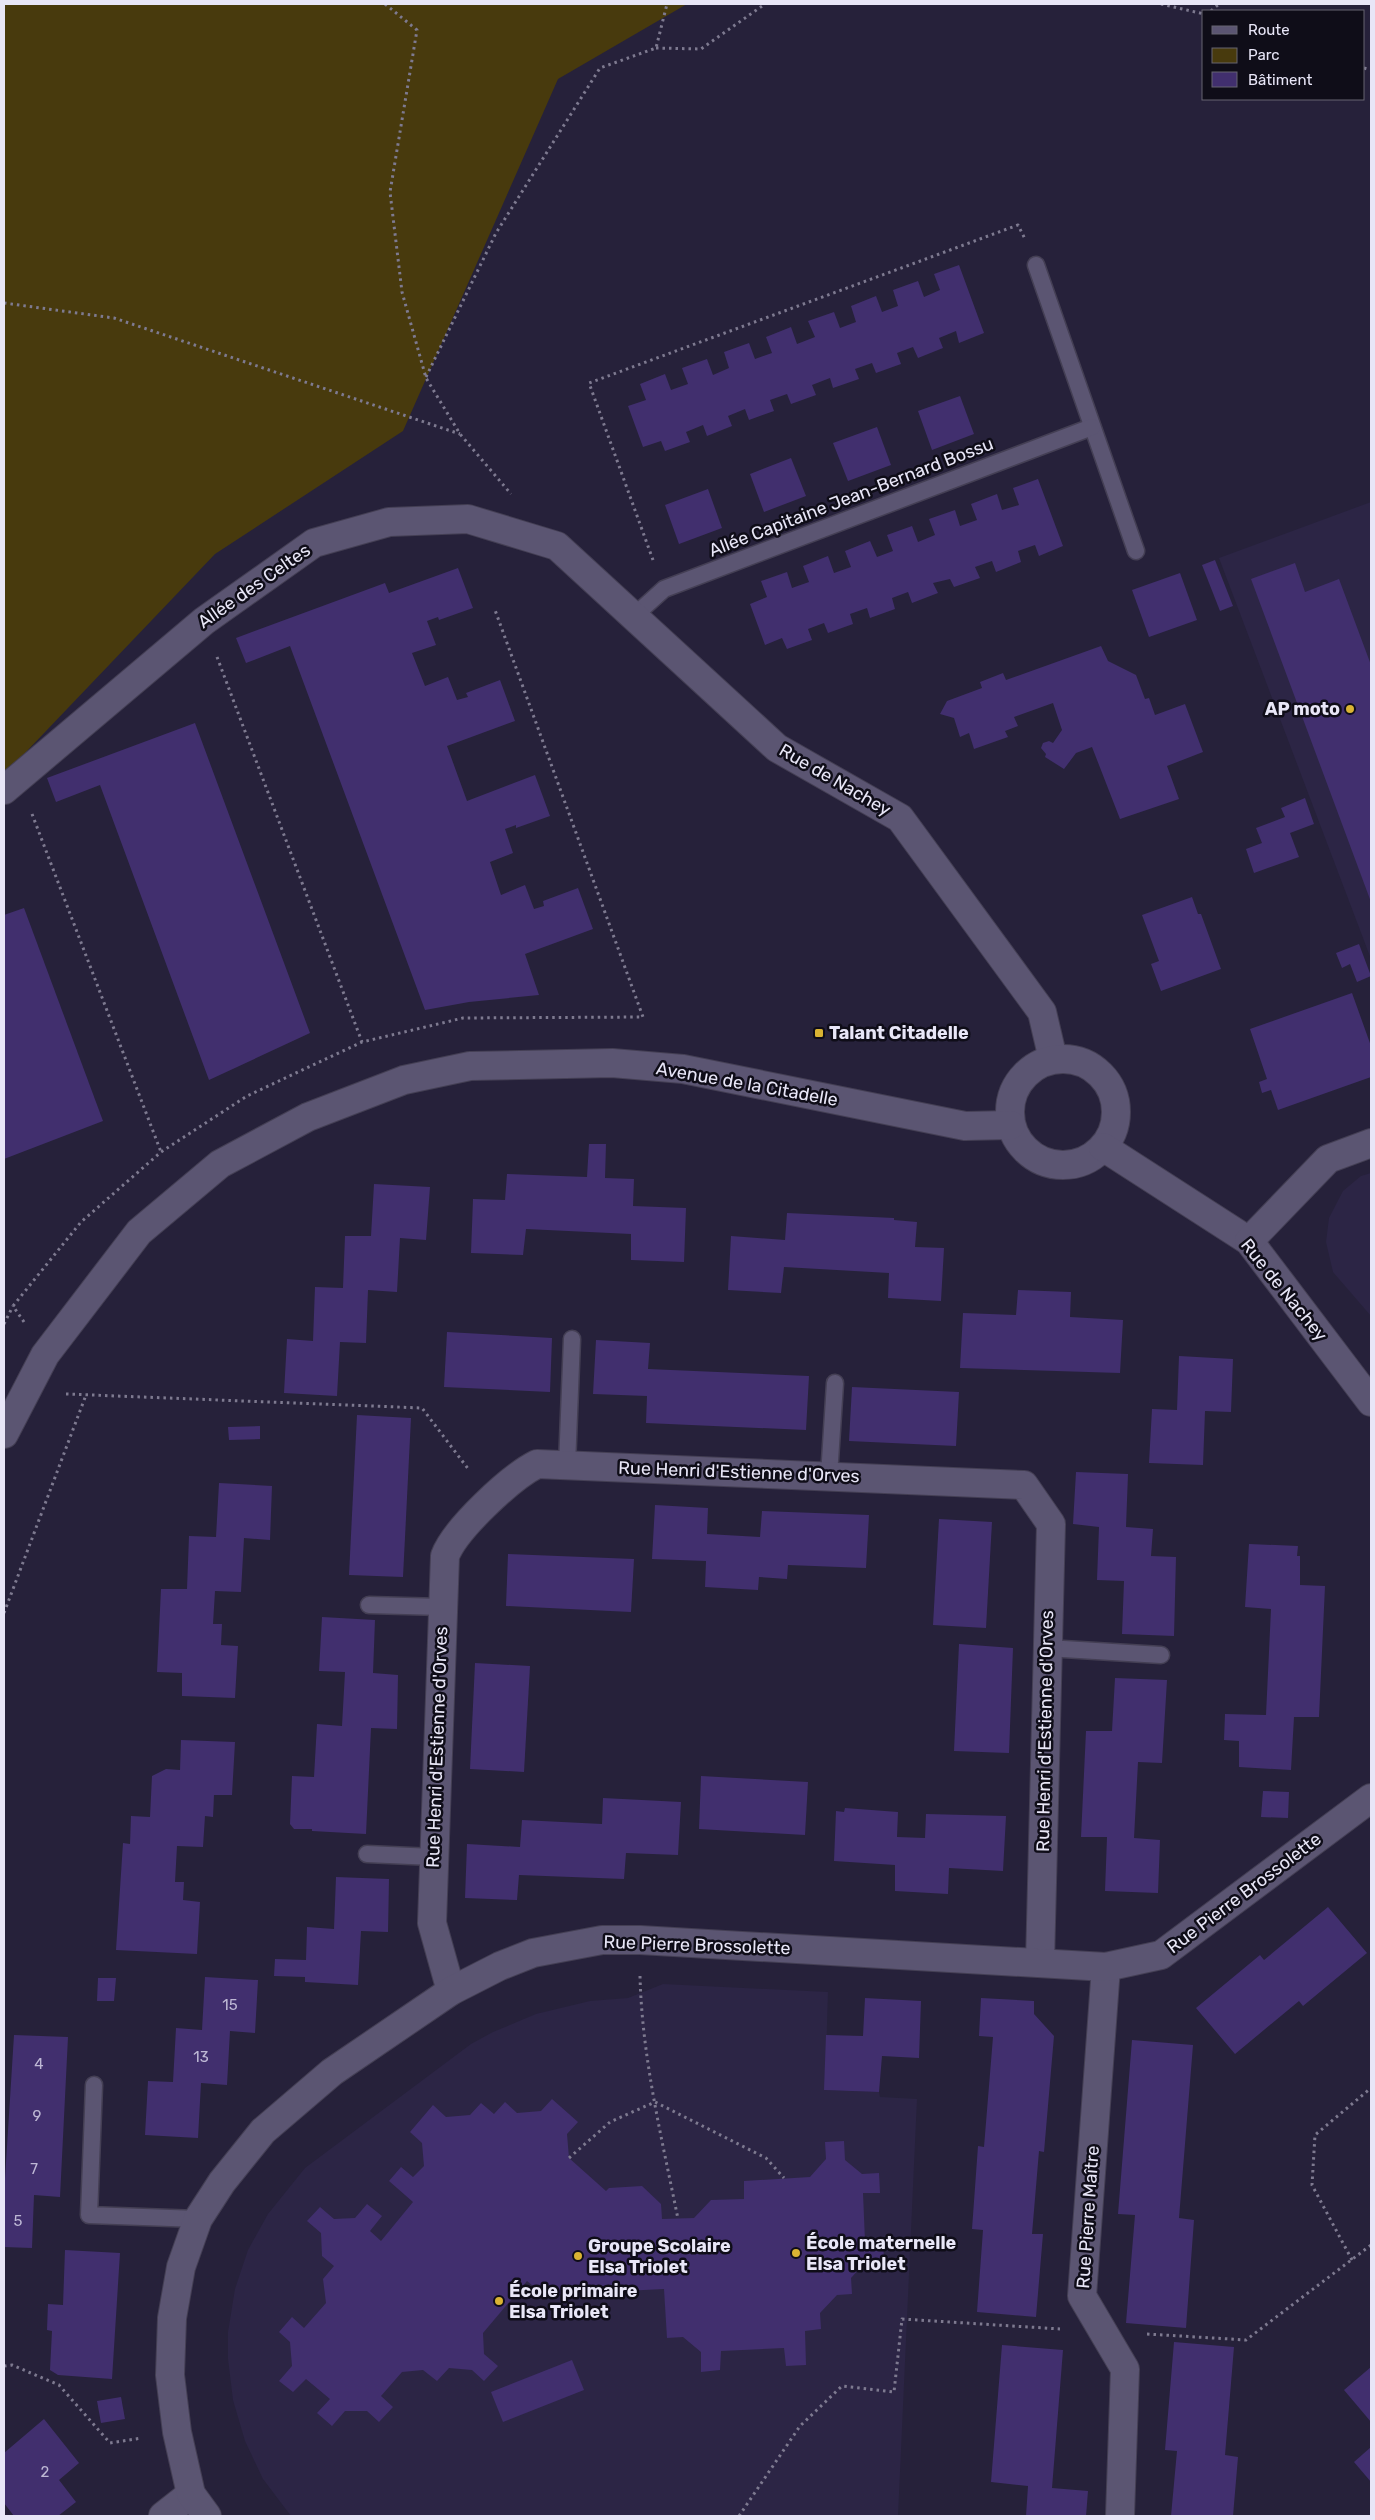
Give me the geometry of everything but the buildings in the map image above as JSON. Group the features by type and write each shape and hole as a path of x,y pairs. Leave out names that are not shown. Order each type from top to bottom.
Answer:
{"street":[{"name":"Allée des Celtes","path":"11,784 204,621 314,543 389,522 468,519 557,546"},
{"name":"Rue de Nachey","path":"557,546 633,618 777,748 900,818 1042,1012 1052,1060"},
{"path":"1069,1059 1085,1063 1099,1072 1109,1085 1116,1100 1116,1117 1112,1133 1103,1147 1091,1158 1075,1164 1059,1165 1043,1161 1029,1153 1018,1140 1011,1125 1010,1108 1014,1092 1023,1076 1036,1066 1052,1060 1069,1059"},
{"name":"Avenue de la Citadelle","path":"4,1434 45,1355 139,1232 220,1164 308,1117 404,1080 470,1066 620,1064 682,1068 966,1126 1011,1125"},
{"path":"1249,1241 1328,1159 1371,1143"},
{"name":"Rue de Nachey","path":"1103,1147 1249,1241 1371,1402"},
{"name":"Rue Henri d'Estienne d'Orves","path":"451,1991 432,1923 445,1556 456,1535 523,1472 537,1464 1024,1485 1051,1524 1040,1963"},
{"name":"Rue Pierre Brossolette","path":"207,2516 190,2494 177,2432 170,2375 172,2318 181,2267 198,2219 222,2182 263,2132 332,2072 451,1991 500,1966 533,1953 602,1940 640,1940 1106,1967 1161,1955 1371,1798"},
{"name":"Rue Pierre Maître","path":"1106,1967 1082,2296 1125,2369 1120,2516"},
{"path":"163,2516 190,2494"}],"lane":[{"path":"1036,265 1136,551"},
{"name":"Allée Capitaine Jean-Bernard Bossu","path":"633,618 664,589 1092,427"},
{"path":"567,1465 572,1339"},
{"path":"829,1476 835,1383"},
{"path":"369,1605 442,1607"},
{"path":"1047,1648 1161,1655"},
{"path":"367,1854 433,1857"},
{"path":"94,2086 89,2215 198,2219"}],"path":[{"path":"385,4 417,30 390,192 402,292 426,378 460,434 512,494"},
{"path":"656,48 667,4"},
{"path":"426,378 496,233 600,68 656,48 700,49 765,4"},
{"path":"1160,4 1202,14"},
{"path":"664,589 589,383 1018,225 1036,265"},
{"path":"4,303 114,318 460,434"},
{"path":"204,621 362,1042"},
{"path":"11,784 161,1152"},
{"path":"4,1324 13,1306"},
{"path":"4,1613 86,1395"},
{"path":"640,1940 641,2006 655,2102 678,2219"},
{"path":"1352,2260 1312,2185 1315,2135 1371,2088"},
{"path":"570,2158 610,2122 655,2102"},
{"path":"655,2102 766,2158 784,2178"},
{"path":"739,2516 800,2426 842,2386 894,2392 902,2319 1246,2340 1371,2245"},
{"path":"4,2366 12,2365 60,2385 110,2443 177,2432"}],"shaded area":[{"path":"1371,502 1371,959 1219,558"},
{"path":"1371,1173 1371,1316 1333,1272 1326,1242 1329,1218 1343,1191 1361,1176"},
{"name":"Groupe Scolaire Elsa Triolet","path":"663,1984 828,1992 825,2090 879,2092 880,2097 917,2099 898,2516 291,2516 263,2479 245,2441 233,2400 228,2359 228,2332 235,2289 248,2250 268,2214 305,2168 471,2044 493,2032 536,2014 590,2001 628,1998"}],"green space":[{"path":"4,4 687,4 558,79 403,431 215,554 4,775"}],"place":[{"name":"AP moto","path":"1350,709"},
{"name":"Talant Citadelle","path":"819,1033"},
{"name":"École maternelle Elsa Triolet","path":"796,2253"},
{"name":"Groupe Scolaire Elsa Triolet","path":"578,2256"},
{"name":"École primaire Elsa Triolet","path":"499,2301"}]}
